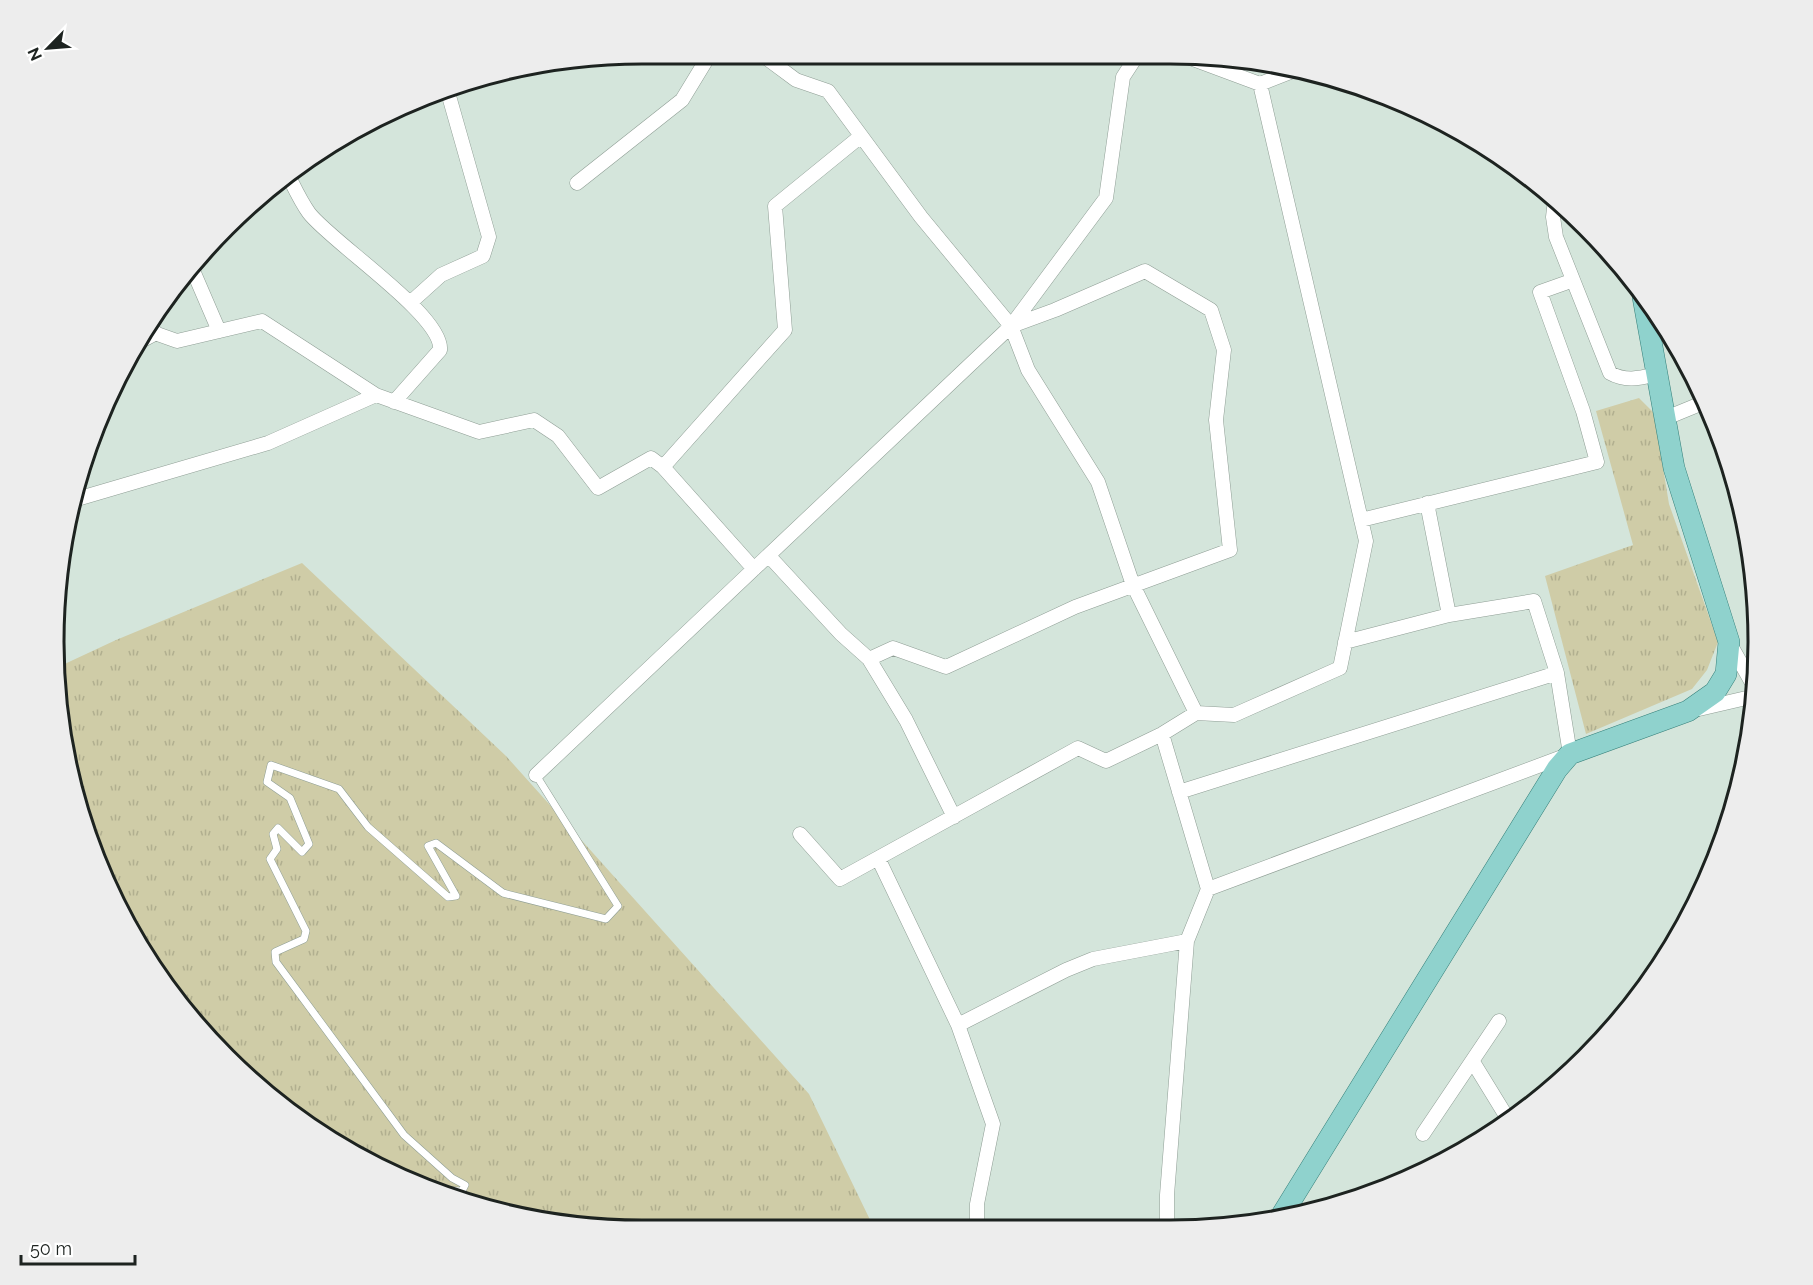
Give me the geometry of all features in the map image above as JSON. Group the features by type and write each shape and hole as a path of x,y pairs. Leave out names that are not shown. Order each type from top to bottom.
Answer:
{"main road":[{"path":"1286,1208 1557,769 1570,754 1688,711 1715,692 1726,674 1729,642 1674,468 1646,314"}],"street":[{"path":"577,183 682,100 704,64"},
{"path":"774,64 796,80 828,91 921,217 1011,326 1028,370 1098,482 1133,585 1196,713"},
{"path":"536,775 1011,326 1106,198 1123,77 1131,64"},
{"path":"1213,66 1260,84 1281,76"},
{"path":"800,834 840,879 1078,748 1106,761 1162,734 1196,713 1234,715 1340,668 1366,541 1260,84"},
{"path":"410,303 441,275 483,256 489,237 449,98"},
{"path":"663,467 785,330 775,206 861,136"},
{"path":"292,183 310,214 410,303 437,334 441,343 440,350 394,402"},
{"path":"1554,210 1556,237 1571,281 1610,373 1620,378 1632,379 1657,374"},
{"path":"869,659 893,648 946,668 1075,607 1230,550 1216,420 1224,350 1211,310 1145,271 1055,310 1011,326"},
{"path":"196,277 219,331"},
{"path":"1361,519 1597,462 1582,411 1540,292 1571,281"},
{"path":"154,333 177,341 262,321 376,396 479,432 534,420 558,436 598,488 651,458 663,467 754,570"},
{"path":"83,498 268,442 376,396"},
{"path":"1666,418 1698,405"},
{"path":"1427,503 1449,615"},
{"path":"769,556 841,634 869,659 906,720 954,817"},
{"path":"1208,889 1570,754 1557,673 1534,601 1449,615 1345,642"},
{"path":"1729,642 1747,674"},
{"path":"1179,792 1557,673"},
{"path":"1688,711 1746,698"},
{"path":"1162,734 1208,889 1186,941 1167,1220"},
{"path":"878,858 958,1024 993,1124 977,1204 977,1220"},
{"path":"958,1024 1066,970 1094,960 1186,941"},
{"path":"1423,1134 1499,1020"},
{"path":"1473,1062 1505,1114"}],"lane":[{"path":"460,1191 465,1185 452,1178 404,1135 276,962 275,952 303,939 306,931 270,859 277,849 273,834 278,828 302,852 309,844 290,798 267,782 271,765 339,789 368,827 448,897 456,896 428,846 436,843 503,893 606,919 618,906 536,775"}],"green space":[{"path":"1639,398 1654,413 1669,504 1718,642 1707,670 1692,689 1586,734 1545,576 1633,545 1596,411"},
{"path":"302,563 506,756 809,1094 870,1220 605,1219 567,1216 530,1209 493,1201 421,1177 353,1143 291,1101 234,1051 184,994 142,932 108,864 84,792 76,755 69,718 65,664 116,640"}]}
